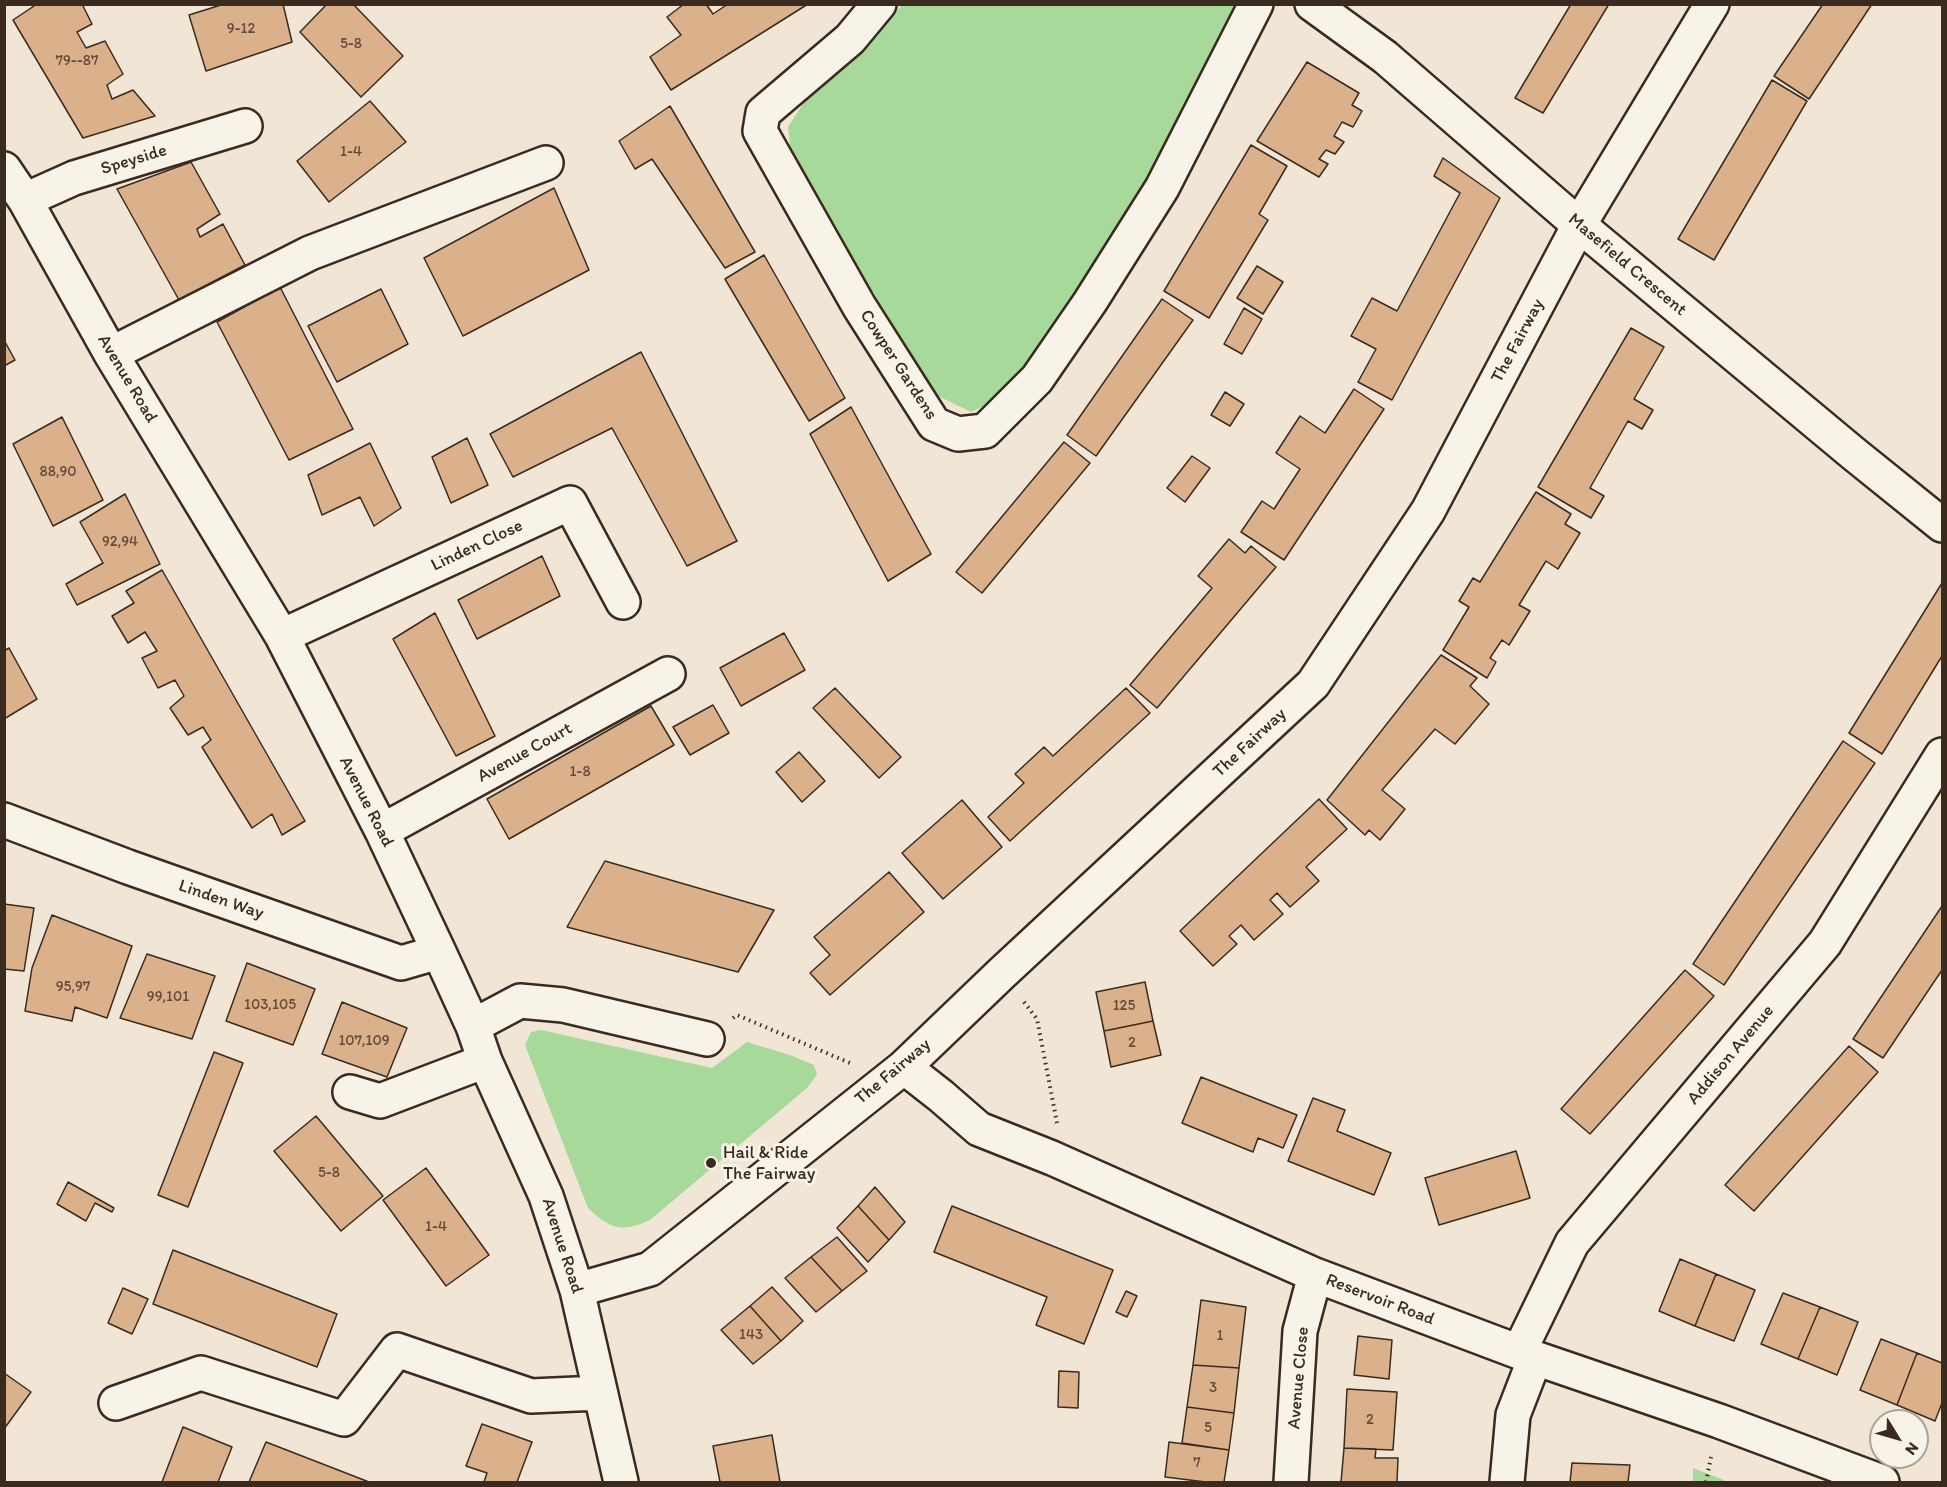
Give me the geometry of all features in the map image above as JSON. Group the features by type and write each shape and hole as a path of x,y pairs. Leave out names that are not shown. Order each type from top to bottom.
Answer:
{"street":[{"name":"Cowper Gardens","path":"879,4 850,39 763,113 760,130 860,306 934,424 958,434 985,431 1037,378 1090,302 1162,188 1256,4"},
{"name":"Masefield Crescent","path":"1312,4 1385,57 1579,225 1942,525"},
{"name":"The Fairway","path":"577,1290 650,1269 895,1073 1313,684 1428,511 1579,225 1712,4"},
{"name":"Speyside","path":"25,200 74,178 245,126"},
{"path":"111,354 310,253 546,163"},
{"name":"Avenue Road","path":"4,169 25,200 111,354 282,636 382,831 439,952 546,1196 577,1290 621,1482"},
{"name":"Linden Close","path":"282,636 570,503 623,602"},
{"name":"Avenue Court","path":"382,831 668,674"},
{"name":"Addison Avenue","path":"1507,1482 1513,1415 1527,1355 1572,1243 1825,943 1942,755"},
{"name":"Linden Way","path":"4,819 128,867 401,963 439,952"},
{"path":"473,1026 520,1001 563,1005 707,1039"},
{"path":"350,1092 380,1101 485,1061"},
{"name":"Reservoir Road","path":"895,1073 941,1096 979,1129 1052,1158 1315,1275 1527,1355 1719,1421 1882,1482"},
{"name":"Avenue Close","path":"1291,1482 1300,1331 1315,1275"},
{"path":"116,1403 201,1373 344,1419 397,1350 531,1396 600,1393"}],"path":[{"path":"1002,973 1037,1019 1060,1134 1052,1158"},
{"path":"707,1039 737,1015 895,1073"},
{"path":"1706,1482 1707,1473"}],"green space":[{"path":"902,5 1242,5 1161,165 1056,329 997,400 971,412 938,396 792,162 788,127 810,93 860,52"},
{"path":"541,1030 712,1068 747,1042 814,1065 817,1075 807,1088 650,1220 632,1227 617,1227 603,1221 588,1208 525,1045 531,1032"},
{"path":"1693,1468 1724,1480 1724,1482 1693,1482"}],"building":[{"path":"37,4 82,4 92,24 77,32 86,48 105,41 123,74 107,85 112,99 133,90 155,116 83,138 13,20"},
{"path":"224,4 283,4 292,42 206,71 189,15"},
{"path":"327,4 353,4 403,56 361,97 300,32"},
{"path":"684,4 706,4 713,14 728,4 808,4 671,90 650,57 681,35 667,17"},
{"path":"1571,4 1609,4 1543,113 1515,98"},
{"path":"1823,4 1872,4 1809,99 1774,76"},
{"path":"1307,62 1359,93 1352,105 1362,111 1353,127 1342,122 1334,136 1344,142 1335,154 1326,150 1319,159 1328,164 1319,177 1257,141"},
{"path":"1772,80 1807,101 1714,260 1678,239"},
{"path":"370,101 406,142 329,202 297,161"},
{"path":"670,106 755,252 725,268 652,159 635,169 619,141"},
{"path":"1251,145 1287,166 1259,214 1268,220 1209,318 1164,291"},
{"path":"1443,158 1500,198 1392,400 1358,382 1376,349 1351,336 1372,298 1397,311 1460,193 1434,176"},
{"path":"191,162 220,214 197,229 200,237 223,224 245,265 179,300 117,189"},
{"path":"554,188 589,270 463,336 424,258"},
{"path":"764,255 845,398 809,421 725,279"},
{"path":"1257,266 1283,282 1263,314 1237,298"},
{"path":"280,287 353,429 289,460 217,322"},
{"path":"381,289 408,344 337,382 308,326"},
{"path":"1162,299 1193,320 1096,456 1067,435"},
{"path":"1244,308 1262,319 1242,354 1224,344"},
{"path":"1631,328 1664,347 1634,399 1653,410 1642,429 1628,421 1590,488 1604,496 1591,518 1538,487"},
{"path":"4,340 15,360 4,366"},
{"path":"641,352 737,541 687,566 612,428 513,477 490,434"},
{"path":"1354,389 1384,409 1284,560 1241,532 1262,501 1274,509 1300,469 1276,453 1300,416 1325,433"},
{"path":"1225,392 1244,404 1230,426 1211,415"},
{"path":"851,407 931,554 888,581 810,434"},
{"path":"62,417 103,500 53,526 13,444"},
{"path":"467,438 488,485 451,503 432,457"},
{"path":"1064,442 1090,463 982,593 956,572"},
{"path":"370,443 401,508 374,526 360,497 322,515 308,475"},
{"path":"1192,456 1210,468 1185,502 1167,488"},
{"path":"1536,492 1571,514 1565,524 1580,533 1558,569 1546,561 1519,605 1530,611 1509,645 1502,640 1490,658 1496,662 1487,678 1443,650 1469,607 1459,601 1473,578 1480,582"},
{"path":"125,494 160,564 77,605 66,584 103,563 80,522"},
{"path":"1229,539 1245,553 1251,546 1276,567 1157,708 1130,685 1212,588 1198,576"},
{"path":"542,556 560,596 477,639 458,600"},
{"path":"162,570 305,821 282,835 272,814 252,828 202,747 211,740 203,727 188,735 170,708 184,696 175,680 158,688 142,658 157,651 145,632 128,643 112,616 134,603 126,591"},
{"path":"1942,583 1942,656 1882,754 1849,733"},
{"path":"435,613 495,736 456,756 393,639"},
{"path":"784,633 805,670 741,706 720,668"},
{"path":"9,648 37,699 4,719 4,651"},
{"path":"1441,655 1477,678 1470,686 1489,704 1455,744 1435,729 1382,790 1405,809 1380,840 1369,830 1365,835 1327,800"},
{"path":"835,688 901,757 879,778 813,708"},
{"path":"1126,688 1150,713 1010,841 988,817 1024,783 1015,774 1044,747 1053,756"},
{"path":"713,705 729,733 690,755 673,727"},
{"path":"651,706 674,745 509,839 487,799"},
{"path":"1843,741 1875,763 1724,985 1693,964"},
{"path":"799,752 825,781 802,802 776,772"},
{"path":"1319,799 1347,829 1306,867 1319,881 1290,907 1277,893 1270,900 1283,914 1254,940 1241,925 1229,936 1237,944 1213,966 1180,931"},
{"path":"962,800 1002,847 943,899 902,853"},
{"path":"605,861 774,910 738,972 567,927"},
{"path":"889,872 924,912 830,995 810,973 830,955 814,937"},
{"path":"4,904 34,908 24,971 4,969"},
{"path":"1942,906 1942,970 1883,1058 1853,1039"},
{"path":"52,915 132,946 107,1018 75,1007 72,1021 25,1011 32,968"},
{"path":"147,954 215,976 192,1039 120,1018"},
{"path":"247,963 315,989 293,1045 226,1021"},
{"path":"1685,970 1714,996 1590,1134 1561,1109"},
{"path":"1145,982 1153,1021 1104,1031 1096,992"},
{"path":"342,1002 407,1028 387,1077 322,1054"},
{"path":"1153,1021 1161,1055 1111,1067 1104,1031"},
{"path":"1849,1046 1878,1072 1754,1211 1725,1185"},
{"path":"214,1052 243,1063 188,1207 158,1195"},
{"path":"1201,1077 1297,1115 1283,1148 1258,1138 1253,1152 1182,1123"},
{"path":"1313,1098 1345,1110 1337,1131 1391,1153 1374,1195 1288,1161"},
{"path":"316,1116 383,1196 341,1231 274,1151"},
{"path":"1516,1151 1530,1198 1439,1225 1425,1178"},
{"path":"426,1168 489,1255 446,1286 383,1200"},
{"path":"68,1182 114,1208 112,1212 95,1203 86,1221 57,1204"},
{"path":"875,1187 905,1222 889,1240 858,1206"},
{"path":"858,1206 889,1240 868,1262 837,1228"},
{"path":"952,1206 1113,1270 1084,1344 1036,1325 1047,1297 934,1252"},
{"path":"837,1237 867,1271 842,1291 811,1257"},
{"path":"173,1250 337,1314 317,1367 153,1304"},
{"path":"811,1257 842,1291 816,1312 785,1278"},
{"path":"1680,1259 1716,1274 1695,1326 1659,1311"},
{"path":"1716,1274 1755,1290 1734,1341 1695,1326"},
{"path":"772,1287 803,1321 781,1341 750,1306"},
{"path":"123,1288 148,1299 132,1334 108,1323"},
{"path":"1126,1291 1137,1296 1127,1317 1116,1312"},
{"path":"1783,1293 1820,1307 1798,1359 1761,1344"},
{"path":"1201,1300 1246,1307 1239,1368 1193,1365"},
{"path":"750,1306 781,1341 753,1364 721,1330"},
{"path":"1820,1307 1858,1322 1837,1375 1798,1359"},
{"path":"1358,1336 1392,1340 1389,1379 1354,1375"},
{"path":"1881,1339 1917,1353 1897,1405 1860,1390"},
{"path":"1917,1353 1942,1363 1942,1403 1935,1421 1929,1418 1929,1409 1906,1409 1897,1405"},
{"path":"1193,1365 1239,1368 1234,1413 1187,1407"},
{"path":"1059,1371 1079,1372 1078,1408 1058,1407"},
{"path":"4,1373 31,1392 4,1429"},
{"path":"1347,1389 1397,1392 1393,1450 1344,1448"},
{"path":"1187,1407 1234,1413 1229,1450 1182,1443"},
{"path":"482,1424 532,1442 517,1482 484,1482 487,1473 466,1466"},
{"path":"183,1427 232,1447 218,1482 162,1482"},
{"path":"772,1435 780,1482 720,1482 713,1446"},
{"path":"266,1442 369,1482 249,1482"},
{"path":"1169,1442 1229,1450 1224,1482 1165,1477"},
{"path":"1344,1448 1376,1449 1375,1458 1398,1458 1397,1482 1341,1482"},
{"path":"1572,1463 1630,1465 1628,1482 1570,1482"}],"place":[{"name":"Hail & Ride The Fairway","path":"711,1163"}]}
